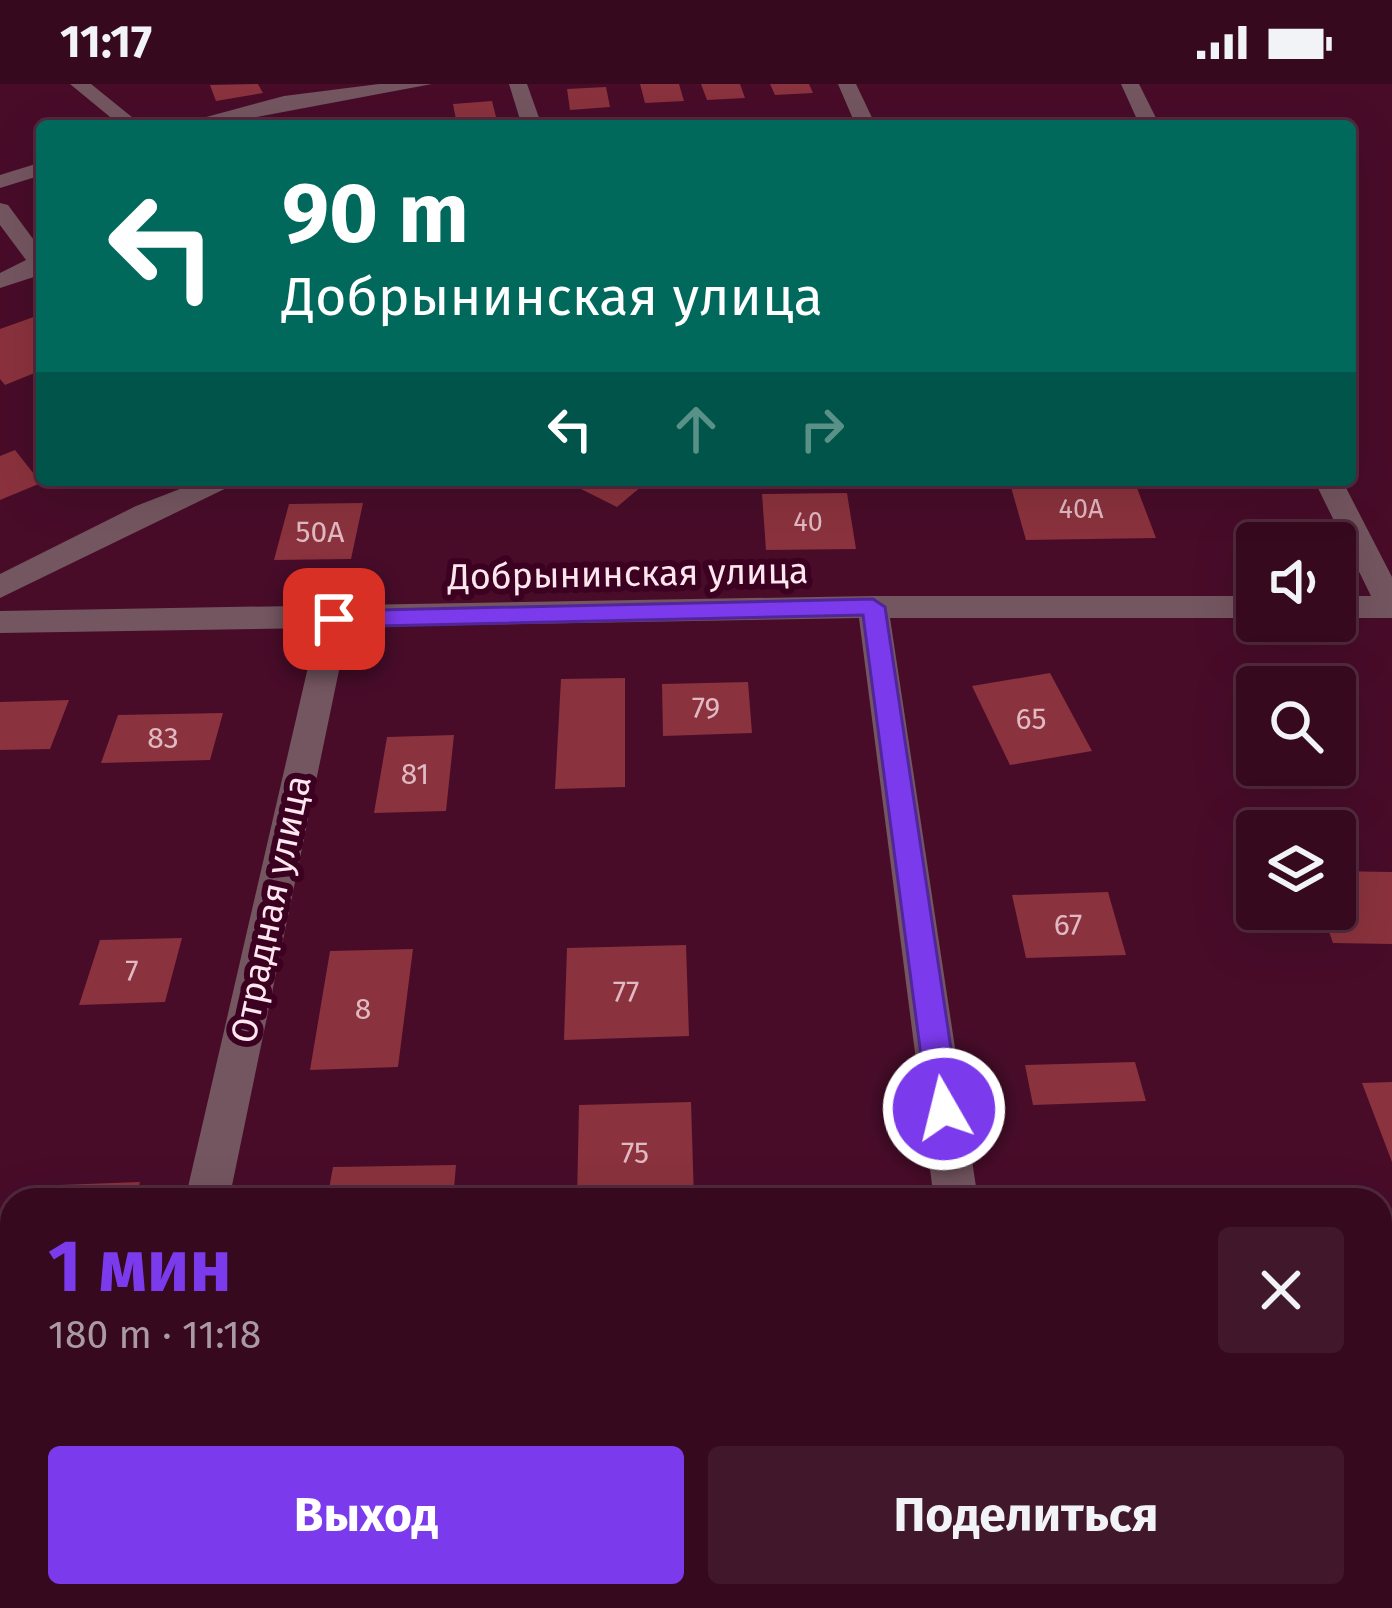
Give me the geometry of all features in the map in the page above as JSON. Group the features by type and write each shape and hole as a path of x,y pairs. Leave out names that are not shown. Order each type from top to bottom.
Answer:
{"street":[{"path":"79,84 125,120"},
{"path":"209,120 284,102 423,84"},
{"path":"518,84 530,120"},
{"path":"847,84 863,120"},
{"path":"1130,84 1147,120"},
{"path":"0,182 36,170"},
{"path":"0,210 36,258"},
{"path":"0,281 36,263"},
{"path":"0,587 146,513 214,486"},
{"path":"1331,486 1392,607 1356,607"},
{"path":"873,607 954,1188"},
{"name":"Добрынинская улица","path":"0,622 873,607 1236,607"},
{"name":"Отрадная улица","path":"210,1188 334,619"}],"building":[{"path":"258,84 263,93 216,101 210,85"},
{"path":"640,84 679,84 684,101 645,103"},
{"path":"701,84 740,84 745,98 707,100"},
{"path":"770,84 809,84 813,93 775,95"},
{"path":"606,87 610,107 570,110 567,89"},
{"path":"492,101 497,120 456,120 453,104"},
{"path":"36,316 36,372 5,385 0,379 0,329"},
{"path":"15,450 36,477 36,485 0,500 0,456"},
{"path":"575,486 642,486 617,507"},
{"path":"1011,486 1136,486 1156,538 1026,540"},
{"path":"847,493 856,549 766,550 762,494"},
{"path":"363,503 351,559 274,560 289,504"},
{"path":"1050,673 1092,751 1010,765 972,686"},
{"path":"625,678 625,787 555,789 561,679"},
{"path":"748,682 752,733 663,736 662,684"},
{"path":"69,700 50,749 0,750 0,702"},
{"path":"223,713 210,760 101,763 118,715"},
{"path":"454,735 446,811 374,813 387,737"},
{"path":"1356,871 1392,872 1392,944 1333,943 1328,930 1356,930"},
{"path":"1108,892 1126,955 1026,958 1012,895"},
{"path":"182,938 165,1002 79,1005 100,940"},
{"path":"686,945 689,1036 564,1040 567,948"},
{"path":"413,949 398,1067 310,1070 330,951"},
{"path":"1135,1062 1146,1101 1033,1105 1025,1065"},
{"path":"1392,1082 1392,1162 1362,1083"},
{"path":"691,1102 694,1188 577,1188 579,1105"},
{"path":"456,1165 454,1188 329,1188 333,1167"},
{"path":"140,1182 138,1188 32,1186"}],"route":[{"path":"334,619 873,607 944,1109"}]}
